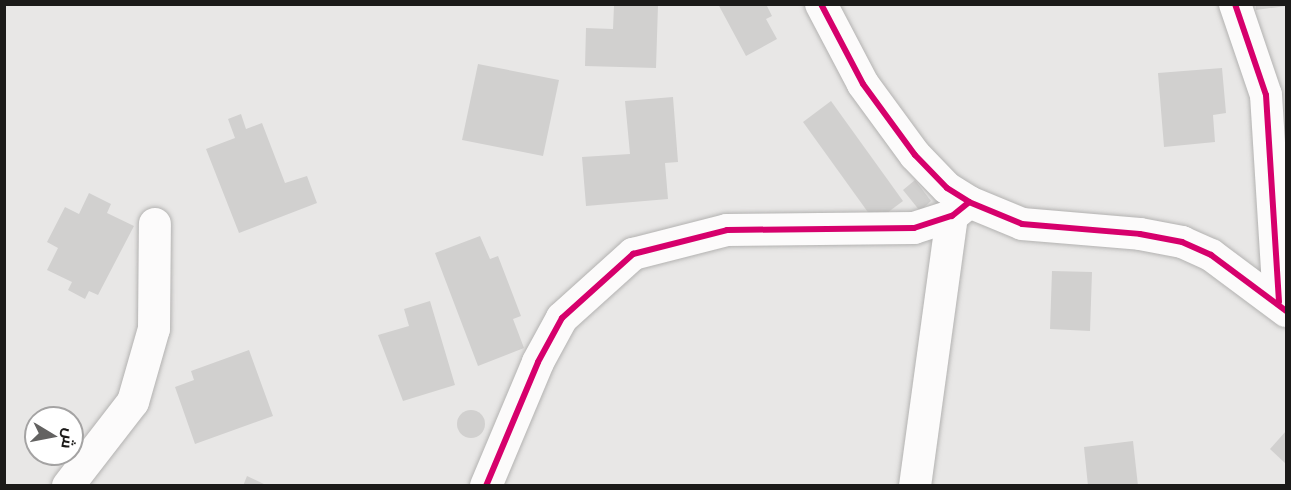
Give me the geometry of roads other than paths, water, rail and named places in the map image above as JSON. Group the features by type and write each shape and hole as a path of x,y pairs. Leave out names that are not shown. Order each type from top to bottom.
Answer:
{"street":[{"path":"821,4 863,84 915,155 947,188 960,209 915,486"},
{"path":"1235,4 1266,95 1283,306"},
{"path":"486,486 538,362 562,318 633,254 727,230 914,228 960,209 1022,224 1140,234 1182,242 1211,255 1283,306"},
{"path":"68,486 133,402 154,329 155,224"}]}
